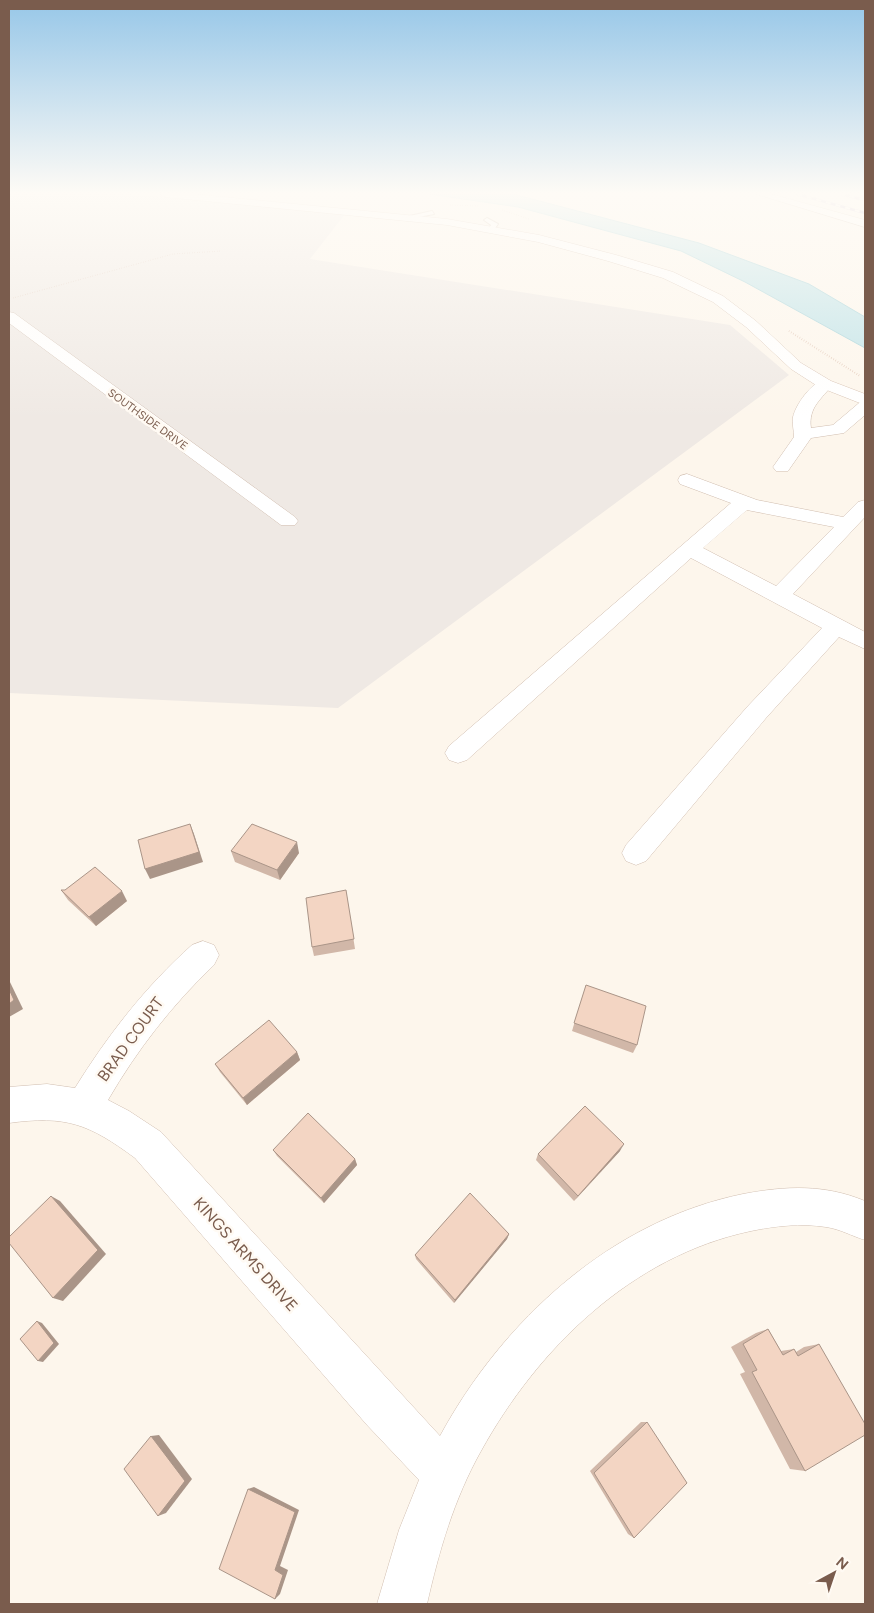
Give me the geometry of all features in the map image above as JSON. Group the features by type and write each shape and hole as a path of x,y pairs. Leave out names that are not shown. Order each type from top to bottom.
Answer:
{"street":[{"path":"646,269 688,283 718,299 735,311 796,366 825,384 865,400"},
{"name":"SOUTHSIDE DRIVE","path":"9,316 288,521"},
{"path":"782,467 803,434 801,419 804,410 813,396 825,384"},
{"path":"803,434 838,429 865,407"},
{"path":"686,480 744,502 783,513 848,524"},
{"path":"458,753 744,502"},
{"path":"779,596 865,506"},
{"path":"689,549 865,641"},
{"path":"636,853 757,712 836,626"},
{"name":"BRAD COURT","path":"84,1107 109,1064 143,1016 178,976 203,955"},
{"name":"KINGS ARMS DRIVE","path":"9,1105 50,1101 84,1107 121,1125 148,1145 383,1409 445,1474"},
{"path":"402,1604 429,1511 445,1474 477,1416 515,1363 568,1306 636,1255 688,1228 740,1212 796,1205 837,1209 865,1221"}],"path":[{"path":"9,299 117,269"}],"shaded area":[{"path":"9,269 375,269 730,325 789,375 338,708 9,693"}],"water":[{"path":"719,269 769,269 809,284 865,317 865,348"}],"building":[{"path":"190,824 199,852 145,869 138,840"},
{"path":"252,824 297,842 277,870 231,851"},
{"path":"95,867 122,891 89,917 61,890 65,890"},
{"path":"346,890 354,939 312,947 306,898"},
{"path":"586,985 646,1006 637,1045 574,1023"},
{"path":"9,989 14,1000 9,1004"},
{"path":"269,1020 297,1052 243,1098 215,1064"},
{"path":"585,1106 624,1144 578,1196 538,1154"},
{"path":"308,1113 355,1159 321,1198 273,1150"},
{"path":"470,1193 509,1234 455,1300 415,1255"},
{"path":"51,1196 98,1250 53,1298 9,1243 9,1237"},
{"path":"37,1321 54,1343 38,1361 20,1339"},
{"path":"768,1329 783,1355 794,1349 798,1356 819,1344 865,1424 865,1435 805,1471 752,1372 757,1370 743,1344"},
{"path":"647,1422 687,1483 634,1538 594,1473"},
{"path":"151,1436 185,1481 158,1516 124,1469"},
{"path":"248,1489 295,1512 275,1570 283,1575 275,1599 219,1569"}]}
